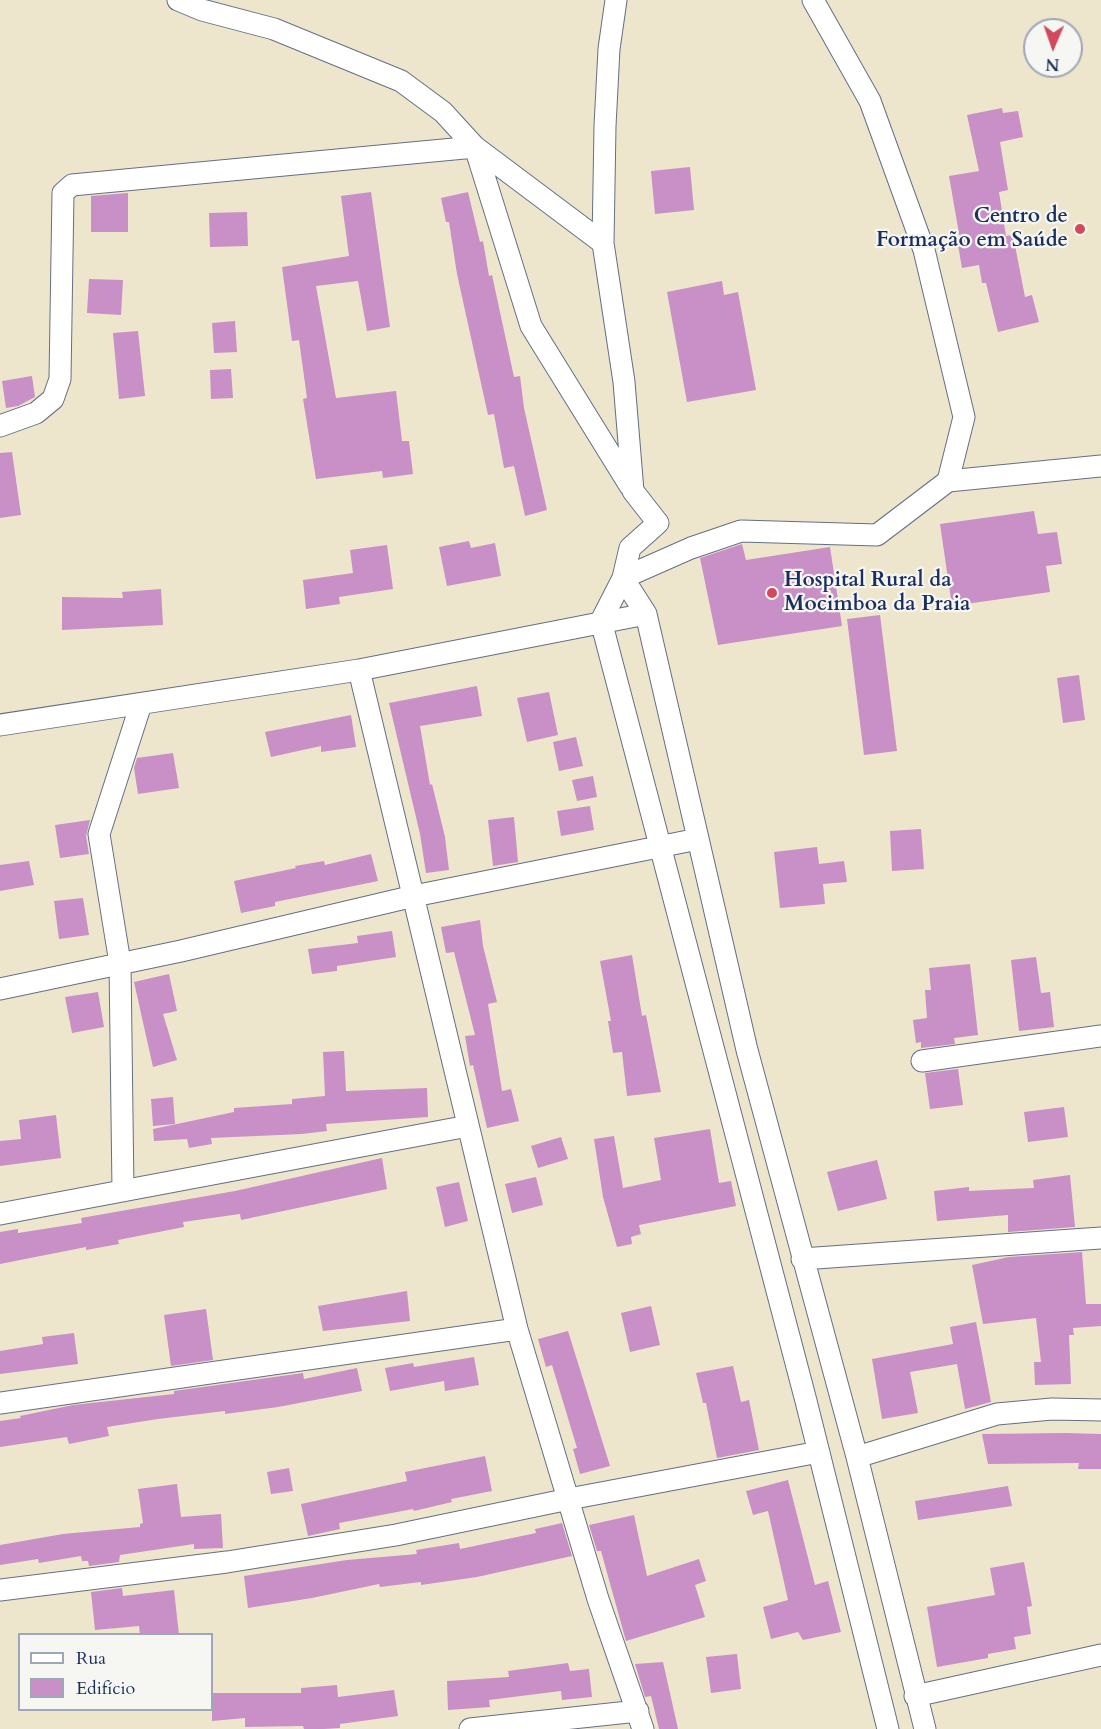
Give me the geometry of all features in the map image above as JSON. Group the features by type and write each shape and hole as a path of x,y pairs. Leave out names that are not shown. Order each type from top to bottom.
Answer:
{"street":[{"path":"178,0 202,10 274,29 401,81 443,112 476,147 603,243"},
{"path":"616,0 609,49 603,243 624,382 633,491"},
{"path":"813,0 870,101 924,250 964,417 948,481"},
{"path":"0,426 36,413 53,399 60,380 63,193 72,185 476,147"},
{"path":"476,147 531,326 633,491 658,523 630,548 623,578 601,621 819,1452 888,1729"},
{"path":"623,578 691,548 741,531 877,535 948,481 1101,466"},
{"path":"623,578 646,614 747,1050 857,1457 925,1729"},
{"path":"0,725 359,670 646,614"},
{"path":"359,670 517,1329 598,1599 640,1720 470,1729"},
{"path":"123,1191 120,963 99,834 141,704"},
{"path":"0,989 414,896 698,839"},
{"path":"922,1061 1101,1036"},
{"path":"0,1214 468,1125"},
{"path":"802,1260 1101,1238"},
{"path":"0,1403 517,1329"},
{"path":"857,1457 997,1414 1052,1409 1101,1410"},
{"path":"0,1590 227,1562 396,1535 569,1498 819,1452"},
{"path":"915,1696 1101,1655"}],"building":[{"path":"1002,108 1003,113 1018,111 1023,137 1000,142 1008,190 999,192 1006,236 1013,235 1025,297 1032,295 1039,322 998,332 986,283 982,283 979,265 962,268 958,245 961,245 949,176 979,171 967,115"},
{"path":"690,167 694,210 655,214 651,171"},
{"path":"371,192 390,327 367,331 358,281 316,286 336,398 396,391 402,441 409,441 413,474 383,478 382,471 316,479 303,399 307,398 299,340 292,341 282,267 349,256 341,196"},
{"path":"468,192 480,242 483,241 489,276 492,275 514,377 520,376 524,408 547,510 525,516 514,466 504,468 494,414 488,415 457,274 449,222 446,222 441,198"},
{"path":"128,193 128,232 91,232 91,196"},
{"path":"247,212 248,246 210,247 209,213"},
{"path":"89,279 123,280 121,315 87,313"},
{"path":"722,281 724,295 738,292 756,390 687,402 667,292"},
{"path":"235,321 237,352 214,353 212,323"},
{"path":"138,331 145,396 119,399 113,333"},
{"path":"231,369 233,398 211,399 210,370"},
{"path":"32,376 35,397 18,406 6,408 2,381"},
{"path":"12,452 21,515 0,518 0,453"},
{"path":"1034,511 1038,534 1057,532 1062,564 1046,566 1050,592 952,606 940,524"},
{"path":"469,541 471,548 495,543 501,576 447,586 439,547"},
{"name":"Hospital Rural da Mocimboa da Praia","path":"742,544 746,560 830,547 842,626 718,645 700,558"},
{"path":"387,545 393,589 339,597 340,604 306,609 303,580 353,573 350,550"},
{"path":"161,589 163,625 62,630 62,597 123,598 122,592"},
{"path":"880,615 897,751 864,755 847,619"},
{"path":"1079,675 1085,720 1063,723 1057,678"},
{"path":"477,686 482,716 420,726 430,785 432,784 445,837 449,870 426,873 420,834 389,703"},
{"path":"549,692 558,735 527,742 517,698"},
{"path":"351,715 356,747 321,752 321,746 271,757 265,732"},
{"path":"576,737 583,766 559,771 553,742"},
{"path":"173,753 179,788 138,794 134,768 137,758"},
{"path":"593,776 597,797 577,801 572,780"},
{"path":"590,806 594,830 561,836 557,811"},
{"path":"514,817 518,862 493,866 488,820"},
{"path":"90,820 86,836 89,854 60,858 55,825"},
{"path":"921,829 924,869 892,871 890,831"},
{"path":"817,847 819,864 844,861 847,882 823,884 825,904 780,908 774,852"},
{"path":"371,854 378,881 275,902 275,906 241,913 234,881 296,868 295,866 324,861 325,865"},
{"path":"29,861 34,885 0,891 0,865"},
{"path":"83,898 89,935 59,939 54,901"},
{"path":"480,920 483,946 497,1002 488,1004 502,1091 511,1089 519,1121 487,1128 473,1065 470,1066 465,1036 475,1035 454,952 446,953 441,927"},
{"path":"392,931 396,957 337,966 337,971 312,974 308,949 358,943 357,936"},
{"path":"632,955 642,1016 646,1015 661,1092 627,1096 622,1052 613,1053 608,1021 611,1021 600,961"},
{"path":"1036,957 1041,993 1050,992 1054,1027 1019,1031 1011,960"},
{"path":"970,964 978,1035 954,1038 955,1044 921,1048 921,1042 916,1043 913,1020 927,1018 925,990 931,990 929,968"},
{"path":"169,974 177,1011 163,1014 177,1060 153,1067 134,982"},
{"path":"98,992 104,1027 72,1033 65,997"},
{"path":"344,1051 346,1091 427,1088 428,1117 326,1124 327,1131 302,1134 211,1138 212,1144 189,1148 187,1139 154,1141 153,1129 234,1112 234,1108 292,1104 292,1099 325,1096 323,1052"},
{"path":"958,1069 963,1105 930,1109 925,1073"},
{"path":"173,1097 175,1124 153,1126 151,1099"},
{"path":"1064,1107 1068,1137 1028,1142 1024,1112"},
{"path":"56,1115 61,1158 0,1166 0,1141 21,1139 19,1120"},
{"path":"710,1129 719,1183 731,1181 736,1206 639,1225 641,1234 631,1237 632,1244 617,1247 603,1197 594,1139 614,1136 623,1188 661,1180 654,1138"},
{"path":"561,1137 568,1159 538,1168 531,1146"},
{"path":"382,1158 387,1189 241,1220 240,1214 183,1222 184,1227 118,1240 119,1244 86,1250 86,1247 0,1264 0,1232 18,1229 18,1233 82,1223 81,1218 235,1191"},
{"path":"877,1160 887,1199 838,1211 827,1172"},
{"path":"1070,1175 1075,1227 1008,1232 1008,1215 937,1221 934,1191 969,1187 969,1191 1034,1188 1033,1180"},
{"path":"536,1177 543,1205 512,1213 505,1184"},
{"path":"459,1182 468,1221 445,1227 436,1187"},
{"path":"1082,1252 1086,1304 1101,1304 1101,1326 1073,1328 1074,1335 1069,1335 1071,1384 1035,1385 1034,1362 1041,1362 1036,1318 983,1324 972,1265 1009,1257"},
{"path":"407,1291 410,1321 323,1331 318,1306"},
{"path":"651,1306 660,1345 630,1352 621,1313"},
{"path":"206,1309 213,1360 171,1366 164,1315"},
{"path":"976,1322 991,1402 965,1409 957,1364 910,1372 918,1413 882,1419 872,1359 953,1344 950,1327"},
{"path":"568,1331 610,1466 580,1474 573,1449 577,1448 552,1365 546,1367 538,1339"},
{"path":"74,1333 78,1364 0,1374 0,1351 43,1344 42,1337"},
{"path":"474,1357 479,1385 445,1391 444,1381 390,1391 385,1368 413,1363 414,1367"},
{"path":"733,1366 741,1402 749,1400 759,1450 717,1458 706,1403 703,1403 696,1373"},
{"path":"357,1368 362,1391 278,1407 225,1414 225,1411 107,1427 109,1436 69,1444 67,1437 0,1447 0,1421 21,1418 20,1416 73,1405 174,1394 174,1391 303,1373 304,1379"},
{"path":"982,1434 1101,1434 1101,1469 1078,1469 1079,1463 988,1464"},
{"path":"485,1456 492,1491 451,1499 452,1502 414,1511 413,1509 339,1523 340,1529 308,1536 301,1504 407,1481 405,1472"},
{"path":"289,1468 293,1491 271,1494 267,1472"},
{"path":"788,1480 815,1585 828,1581 841,1632 803,1640 798,1632 771,1639 763,1607 788,1600 768,1511 753,1515 746,1491"},
{"path":"177,1484 181,1517 221,1514 223,1548 194,1549 194,1544 120,1555 119,1562 89,1566 88,1561 82,1561 81,1556 39,1563 38,1559 0,1565 0,1545 63,1534 140,1527 143,1523 138,1489"},
{"path":"1008,1486 1012,1506 918,1520 915,1501"},
{"path":"634,1515 647,1576 699,1559 706,1581 695,1585 705,1617 626,1641 601,1551 597,1551 589,1525"},
{"path":"562,1523 572,1556 477,1577 421,1585 421,1582 380,1587 379,1584 248,1608 244,1576 347,1560 417,1554 416,1550 459,1543 460,1549 536,1533 535,1529"},
{"path":"1024,1562 1032,1606 1027,1607 1031,1634 1014,1637 1016,1649 988,1654 988,1658 937,1667 927,1607 995,1595 990,1568"},
{"path":"122,1588 123,1596 174,1590 179,1633 140,1633 139,1626 95,1630 91,1592"},
{"path":"737,1654 741,1689 711,1693 706,1657"},
{"path":"663,1662 678,1729 659,1729 651,1696 645,1697 635,1664"},
{"path":"568,1663 570,1671 589,1669 592,1697 562,1700 561,1691 489,1700 490,1707 448,1710 447,1681 509,1677 508,1671"},
{"path":"337,1685 338,1697 394,1690 398,1716 340,1724 340,1728 324,1729 304,1729 303,1726 245,1727 245,1718 212,1721 213,1693 301,1693 301,1688"}],"place":[{"name":"Centro de Formação em Saúde","path":"1080,229"},
{"name":"Hospital Rural da Mocimboa da Praia","path":"772,593"}]}
